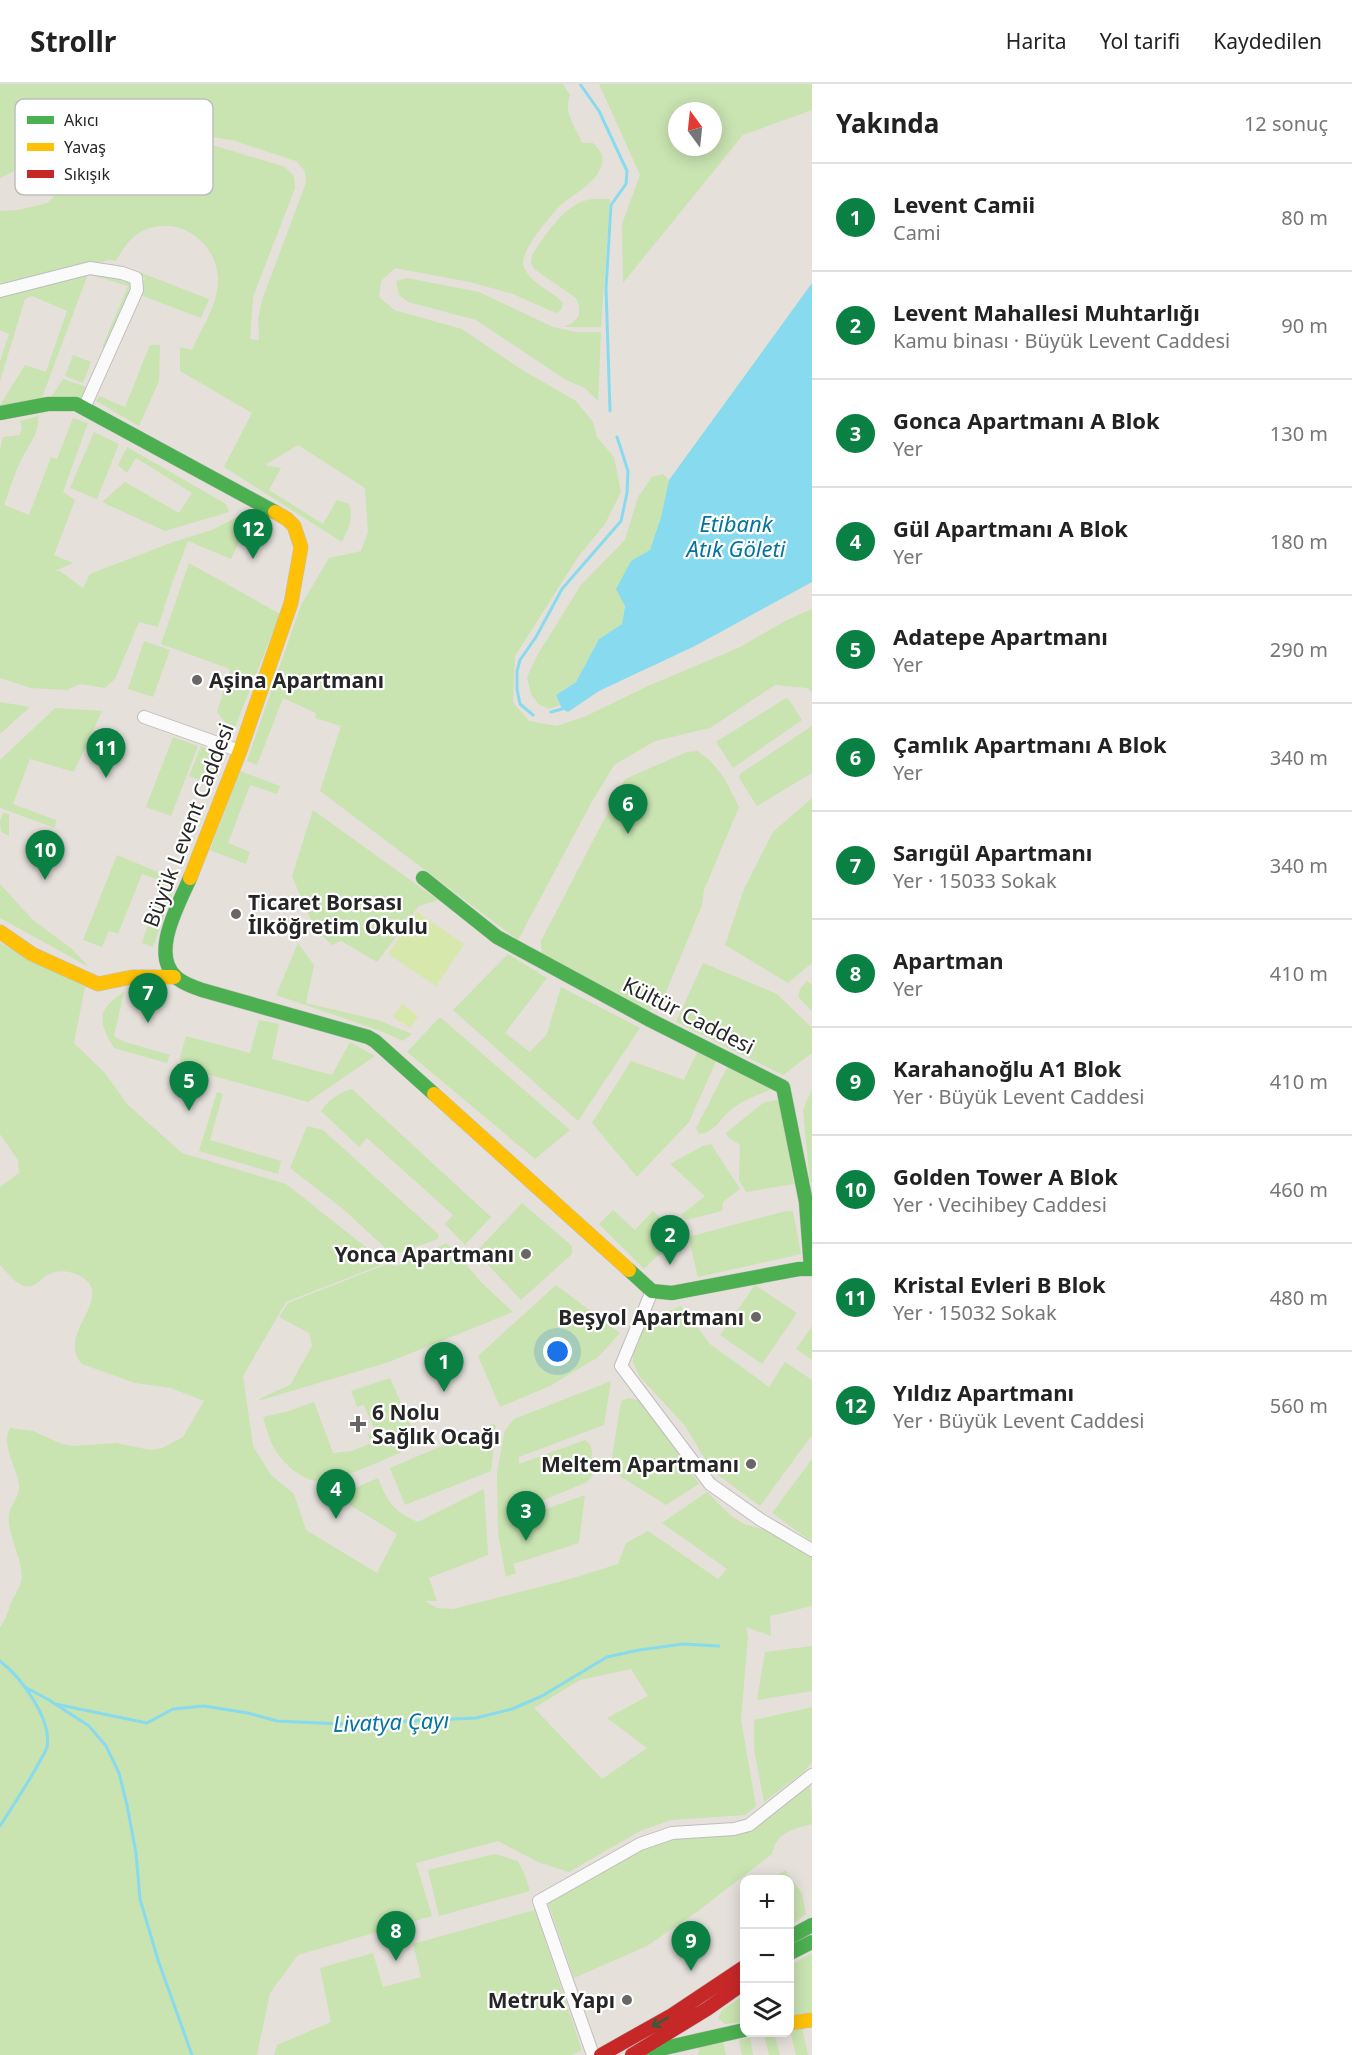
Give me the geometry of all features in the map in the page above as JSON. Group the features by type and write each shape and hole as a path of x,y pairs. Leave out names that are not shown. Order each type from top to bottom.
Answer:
{"street":[{"path":"0,291 90,268 134,276 137,280 137,290 84,408"},
{"name":"Büyük Levent Caddesi","path":"0,413 48,404 76,404 287,519 294,526 298,535 301,547 291,603 240,751 166,938 165,958 174,977"},
{"path":"144,717 240,751"},
{"name":"Kültür Caddesi","path":"423,878 497,937 650,1020 783,1087 806,1202 812,1269"},
{"path":"0,932 32,954 98,984 132,977 174,977 182,983 202,990 368,1037 652,1291 672,1293 799,1269 812,1269"},
{"path":"652,1291 621,1366 710,1484 761,1520 812,1550"},
{"path":"593,2055 539,1901 640,1844 672,1833 734,1829 749,1825 812,1776"},
{"path":"794,1934 812,1925"},
{"path":"794,1951 812,1942"},
{"path":"632,2055 694,2009 740,1970"},
{"path":"601,2055 740,1985"},
{"path":"694,2009 708,2028 719,2034"},
{"path":"794,2022 812,2020"},
{"path":"638,2055 740,2031"}],"green space":[{"path":"0,84 563,84 570,95 568,108 573,125 582,143 593,143 600,152 602,164 594,178 557,209 547,221 534,238 523,262 527,273 563,303 561,310 557,313 513,294 470,282 395,268 381,281 379,297 394,310 462,329 519,368 576,401 593,422 597,437 614,457 621,492 605,524 578,557 515,656 513,702 529,721 557,726 584,717 648,686 738,648 787,620 812,609 812,693 808,688 775,685 710,728 655,741 614,765 590,805 518,940 320,791 341,726 315,718 316,713 283,698 257,765 247,761 301,605 329,558 361,551 368,532 365,488 298,445 265,465 281,468 269,490 323,524 337,500 349,504 351,519 342,542 224,467 252,413 180,371 180,347 192,350 212,307 217,290 216,266 202,241 178,227 150,228 136,235 116,261 110,260 0,287 0,211 19,210 47,203 55,195 213,195 213,145 285,167 294,176 295,188 253,297 250,339 259,340 258,318 263,297 306,183 305,171 296,161 232,140 213,137 213,99 15,99 15,171 0,178"},
{"path":"599,84 812,84 812,110 743,135 623,283 622,224 640,175"},
{"path":"610,199 601,327 564,327 579,316 576,298 534,269 531,263 532,255 566,211 588,200"},
{"path":"134,270 209,299 201,318 138,294 145,278 133,273"},
{"path":"89,271 131,280 131,290 106,349 102,347 128,286 88,274 40,403 0,405 25,365 46,372 67,311 32,296 25,299 0,381 0,361 9,334 0,330 0,292"},
{"path":"407,278 479,292 553,327 575,332 601,332 598,401 585,388 566,380 476,320 408,302 399,295 396,281"},
{"path":"150,345 160,345 159,381 139,426 96,401 99,396 125,407"},
{"path":"73,355 91,362 83,383 65,376"},
{"path":"63,379 89,388 83,401 50,399"},
{"path":"38,416 35,435 20,463 4,505 29,515 51,457 57,459 73,418 88,423 63,492 75,500 54,555 73,563 55,571 60,571 83,588 90,574 173,542 212,530 237,517 263,530 259,536 244,531 231,559 188,541 158,627 139,622 115,679 105,688 80,684 67,690 31,688 0,678 0,450 3,437 20,435 22,427 20,421"},
{"path":"94,432 119,444 97,499 70,488"},
{"path":"127,447 226,504 229,512 165,531 102,502 125,482 179,513 192,493 136,458 127,473 118,465"},
{"path":"663,474 669,480 661,517 650,551 631,561 622,624 599,639 576,682 556,695 560,705 549,709 538,704 531,694 527,677 538,654 581,585 625,540 638,497 652,477"},
{"path":"189,563 280,614 233,732 217,712 230,669 161,644"},
{"path":"144,641 170,650 153,697 128,689"},
{"path":"786,698 802,720 733,768 716,742"},
{"path":"0,702 30,707 0,734"},
{"path":"55,708 102,711 74,772 30,759 13,804 56,820 55,828 0,808 0,760"},
{"path":"812,726 812,773 757,806 739,778 740,774"},
{"path":"173,737 198,746 171,816 146,807"},
{"path":"201,746 221,754 209,784 189,776"},
{"path":"697,751 717,768 739,807 704,890 702,905 661,1004 645,1013 542,956 541,941 625,779 687,752"},
{"path":"240,771 280,786 277,794 250,785 228,843 250,852 246,864 210,850"},
{"path":"812,798 812,963 788,983 725,945 744,889 773,832"},
{"path":"313,810 438,900 419,906 377,962 341,941 332,945 314,928 292,876"},
{"path":"3,813 9,814 9,836 1,832 0,821"},
{"path":"117,855 177,880 153,947 142,943 162,881 142,874 118,934 109,931 102,947 83,940"},
{"path":"0,884 33,920 72,949 89,967 0,918"},
{"path":"417,912 464,944 436,986 388,954"},
{"path":"0,943 85,987 74,1043 105,1073 127,1104 182,1153 286,1184 386,1263 286,1302 243,1376 253,1446 271,1475 294,1494 306,1530 377,1573 397,1534 342,1500 346,1492 378,1478 392,1505 418,1522 484,1489 488,1555 429,1578 437,1601 425,1601 437,1608 453,1609 570,1579 618,1564 626,1543 648,1531 718,1579 727,1569 662,1523 707,1492 731,1516 744,1524 762,1529 812,1555 812,1606 770,1616 771,1636 746,1627 748,1637 741,1720 756,1806 746,1815 671,1820 640,1831 569,1872 538,1862 498,1841 416,1863 432,1916 298,1955 270,1993 257,2055 0,2055 0,1627 20,1585 22,1575 9,1522 10,1510 19,1488 8,1448 7,1434 10,1428 33,1431 62,1444 73,1446 116,1443 150,1450 162,1448 183,1437 204,1401 171,1388 135,1383 82,1364 76,1354 75,1343 92,1300 92,1290 88,1282 75,1273 59,1271 49,1274 33,1286 25,1286 15,1280 0,1265 0,1187 19,1173 18,1160 0,1134","holes":["631,1669 648,1696 607,1718 647,1748 602,1779 534,1708 580,1680"]},
{"path":"298,943 314,965 306,1003 378,1020 412,1034 403,1041 381,1031 276,995"},
{"path":"508,954 547,978 505,1033 530,1052 547,1034 561,987 640,1028 578,1121 453,1010"},
{"path":"703,963 777,994 812,1028 812,1053 783,1075 676,1022"},
{"path":"807,981 812,985 812,1011 798,997 800,989"},
{"path":"124,992 114,1036 122,1041 170,1055 167,1063 114,1048 105,1030 102,1017 108,1005"},
{"path":"402,1004 418,1016 410,1028 393,1017"},
{"path":"440,1017 570,1130 535,1159 407,1052"},
{"path":"259,1020 279,1024 272,1059 332,1075 350,1042 375,1056 308,1102 181,1067 180,1057 186,1036 250,1053"},
{"path":"698,1050 717,1059 689,1122 637,1177 592,1123 631,1061 684,1080"},
{"path":"728,1066 774,1088 738,1105 710,1130 699,1134 696,1128"},
{"path":"352,1089 491,1217 465,1245 445,1224 453,1215 367,1138 359,1147 321,1111 335,1097"},
{"path":"812,1089 812,1182 810,1182 803,1110"},
{"path":"217,1092 223,1094 210,1140 281,1161 278,1174 199,1151"},
{"path":"779,1101 794,1184 746,1192 739,1180 740,1145 726,1133 763,1103"},
{"path":"307,1126 323,1130 438,1234 438,1239 393,1255 343,1209 290,1168"},
{"path":"711,1144 740,1189 723,1202 722,1211 686,1220 681,1215 705,1196 670,1164"},
{"path":"522,1203 572,1246 572,1254 521,1300 476,1252"},
{"path":"613,1210 635,1230 653,1211 676,1232 681,1248 657,1256 644,1269 599,1224"},
{"path":"793,1211 801,1254 698,1277 688,1237"},
{"path":"447,1243 482,1283 513,1312 389,1362 258,1401 290,1385 312,1346 309,1333 279,1317 288,1303 387,1264 397,1266"},
{"path":"556,1285 620,1333 598,1357 550,1386 500,1407 478,1356"},
{"path":"755,1285 797,1313 762,1364 720,1335"},
{"path":"681,1306 710,1344 769,1387 785,1362 812,1380 812,1435 760,1506 711,1470 686,1427 640,1377 633,1363 633,1354 646,1320"},
{"path":"812,1326 812,1360 796,1349"},
{"path":"390,1378 419,1444 354,1472 318,1481 305,1477 293,1469 274,1448 263,1417 314,1402 333,1453 352,1451 371,1443 368,1434 375,1431 364,1405 357,1407 351,1391"},
{"path":"611,1381 604,1425 519,1457 519,1464 585,1440 591,1446 594,1474 587,1482 515,1512 518,1519 585,1495 579,1543 513,1564 516,1573 506,1577 498,1533 497,1472 505,1430 514,1419"},
{"path":"628,1398 642,1401 699,1484 666,1505 610,1470 621,1401"},
{"path":"492,1424 496,1425 491,1471 405,1505 390,1468 477,1431 480,1438 486,1428"},
{"path":"812,1459 812,1542 772,1513"},
{"path":"812,1646 812,1691 757,1700 765,1652"},
{"path":"812,1707 812,1762 804,1772 764,1802 754,1749 754,1720"},
{"path":"810,1781 812,1824 786,1833 774,1846 772,1854 745,1875 740,1875 740,1879 698,1911 647,1946 574,1978 548,1903 640,1850 671,1839 747,1829"},
{"path":"495,1854 518,1861 530,1891 439,1916 428,1870"},
{"path":"785,1870 789,1875 778,1875"},
{"path":"794,1882 802,1893 806,1914 794,1923"},
{"path":"535,1910 582,2050 572,2055 274,2055 277,2045 331,2022 320,1968 373,1953 383,1987 421,1977 413,1944"},
{"path":"812,1953 812,2012 794,2014 794,1963"},
{"path":"740,1998 740,2022 725,2024 718,2018 722,2010"},
{"path":"802,2027 808,2055 796,2055 792,2037 794,2037 794,2029"},
{"path":"750,2037 753,2055 742,2055 739,2040"},
{"path":"764,2037 775,2037 780,2055 769,2055"},
{"path":"723,2041 726,2055 698,2055 699,2047"}],"water":[{"name":"Etibank Atık Göleti","path":"812,283 812,582 695,646 599,691 568,712 562,709 556,695 576,682 599,639 622,624 625,606 616,589 631,561 650,550 661,517 669,480"}],"waterway":[{"path":"580,84 599,111 627,171 626,184 611,205 606,288 610,411"},
{"path":"533,715 520,704 517,689 517,671 520,660 536,637 562,589 621,521 627,493 628,471 617,437"},
{"path":"551,712 562,709"},
{"name":"Livatya Çayı","path":"55,1704 147,1723 173,1709 204,1706 248,1713 277,1721 341,1724 476,1718 512,1709 542,1696 607,1657 683,1644 719,1646"},
{"name":"Livatya Çayı","path":"0,1661 17,1677 33,1700 45,1724 47,1736 44,1755 0,1826"},
{"name":"Livatya Çayı","path":"25,1687 89,1726 106,1746 119,1773 136,1853 140,1899 158,1960 192,2055"}],"traffic: fast":[{"path":"0,413 48,404 76,404 275,512"},
{"path":"190,878 174,915 166,943 169,968 177,978 202,990 368,1037 434,1094"},
{"path":"423,878 497,937 650,1020 783,1087 806,1202 811,1269"},
{"path":"629,1270 652,1291 672,1293 799,1269 812,1269"},
{"path":"794,1935 812,1925"},
{"path":"794,1951 812,1942"},
{"path":"647,2052 740,2031"}],"traffic: slow":[{"path":"190,878 240,751 291,603 301,547 294,526 275,512"},
{"path":"0,932 32,954 98,984 132,977 174,977"},
{"path":"434,1094 629,1270"},
{"path":"794,2022 812,2020"}],"traffic: jam":[{"path":"601,2055 672,2015 740,1970"},
{"path":"632,2055 740,1986"}],"place":[{"name":"Yıldız Apartmanı","path":"253,559"},
{"name":"Aşina Apartmanı","path":"197,680"},
{"name":"Kristal Evleri B Blok","path":"106,778"},
{"name":"Çamlık Apartmanı A Blok","path":"628,834"},
{"name":"Golden Tower A Blok","path":"45,880"},
{"name":"Ticaret Borsası İlköğretim Okulu","path":"236,914"},
{"name":"Sarıgül Apartmanı","path":"148,1023"},
{"name":"Adatepe Apartmanı","path":"189,1111"},
{"name":"Yonca Apartmanı","path":"526,1254"},
{"name":"Levent Mahallesi Muhtarlığı","path":"670,1265"},
{"name":"Beşyol Apartmanı","path":"756,1317"},
{"name":"Levent Camii","path":"444,1392"},
{"name":"6 Nolu Sağlık Ocağı","path":"358,1424"},
{"name":"Meltem Apartmanı","path":"751,1464"},
{"name":"Gül Apartmanı A Blok","path":"336,1519"},
{"name":"Gonca Apartmanı A Blok","path":"526,1541"},
{"name":"Apartman","path":"396,1961"},
{"name":"Karahanoğlu A1 Blok","path":"691,1971"},
{"name":"Metruk Yapı","path":"627,2000"}]}
